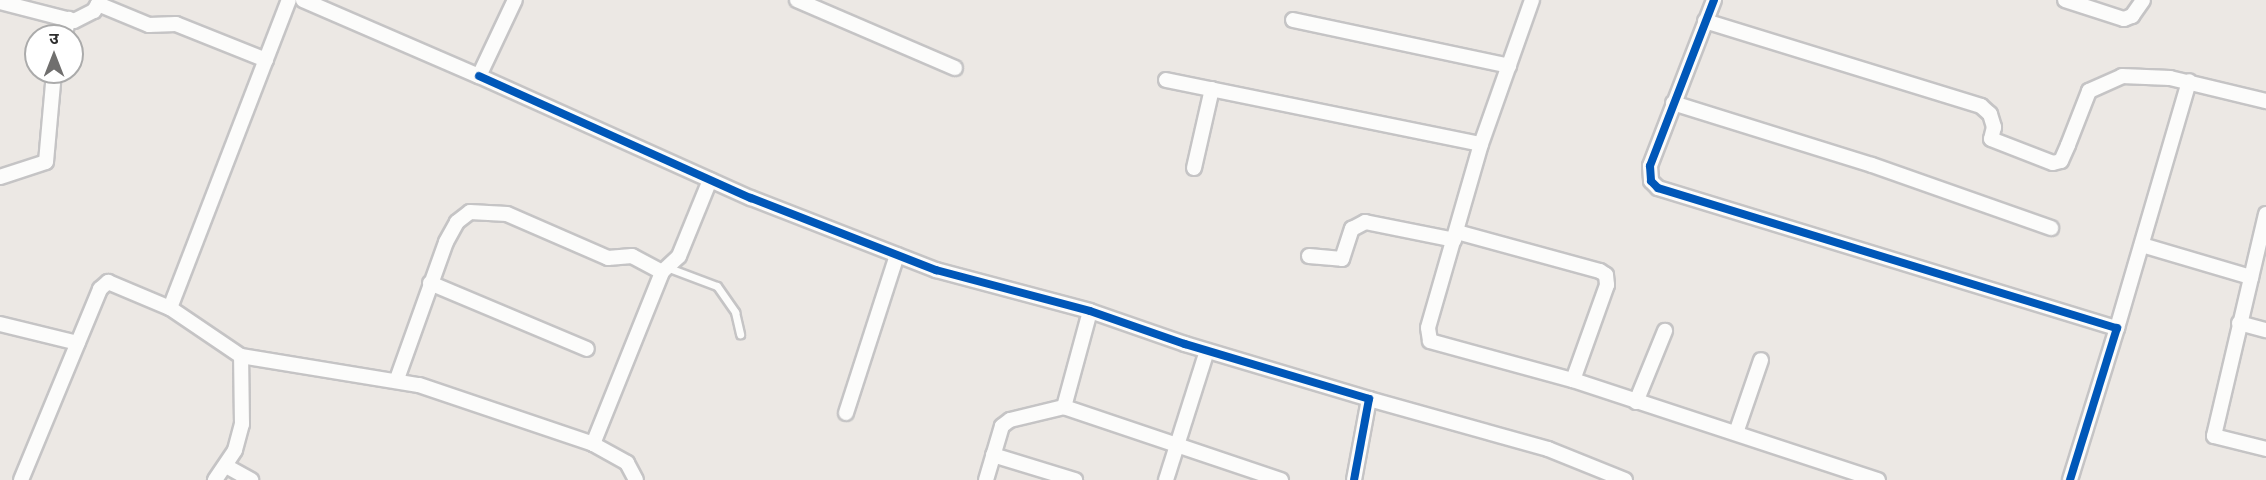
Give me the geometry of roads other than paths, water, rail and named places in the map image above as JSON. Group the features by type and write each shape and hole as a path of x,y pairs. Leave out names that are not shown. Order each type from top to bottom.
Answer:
{"street":[{"path":"170,308 289,0"},
{"path":"303,0 319,3 710,180 936,270 1090,311 1207,351 1548,449 1624,480"},
{"path":"479,76 515,0"},
{"path":"797,0 955,68"},
{"path":"1532,0 1481,144 1428,328 1430,341 1573,380 1878,480"},
{"path":"1714,0 1650,166 1651,181 1658,188 2117,328"},
{"path":"2065,0 2124,19 2140,8 2143,0"},
{"path":"0,2 69,19 86,17 99,2 149,25 176,24 266,60"},
{"path":"68,24 69,19"},
{"path":"1293,20 1509,66"},
{"path":"1705,21 1981,106 1990,114 1994,128 1992,139 2053,163 2061,161 2090,91 2103,81 2139,74 2189,81 2266,101"},
{"path":"1166,80 1481,144"},
{"path":"2070,480 2142,245 2189,81"},
{"path":"0,177 46,162 53,84"},
{"path":"1194,168 1212,89"},
{"path":"1673,103 1872,165 2051,228"},
{"path":"593,444 665,270 679,256 710,180"},
{"path":"397,379 430,283 457,222 470,212 480,210 507,214 608,258 632,256 665,270"},
{"path":"2266,214 2214,436 2266,449"},
{"path":"1309,256 1342,259 1352,229 1365,222 1455,236 1600,271 1606,275 1606,285 1573,380"},
{"path":"2142,245 2251,277"},
{"path":"846,413 897,255"},
{"path":"21,480 104,283 114,283 170,308 241,356 397,379 593,444 627,463 636,480"},
{"path":"430,283 587,349"},
{"path":"1064,407 1090,311"},
{"path":"2239,322 2266,330"},
{"path":"0,324 78,343"},
{"path":"1636,402 1665,331"},
{"path":"1166,480 1207,351"},
{"path":"215,480 226,466 242,424 241,356"},
{"path":"1736,433 1761,360"},
{"path":"1354,480 1368,399"},
{"path":"986,480 1002,426 1010,420 1064,407 1281,480"},
{"path":"993,455 1075,480"},
{"path":"226,466 251,480"}],"lane":[{"path":"665,270 717,286 735,312 740,334"}]}
